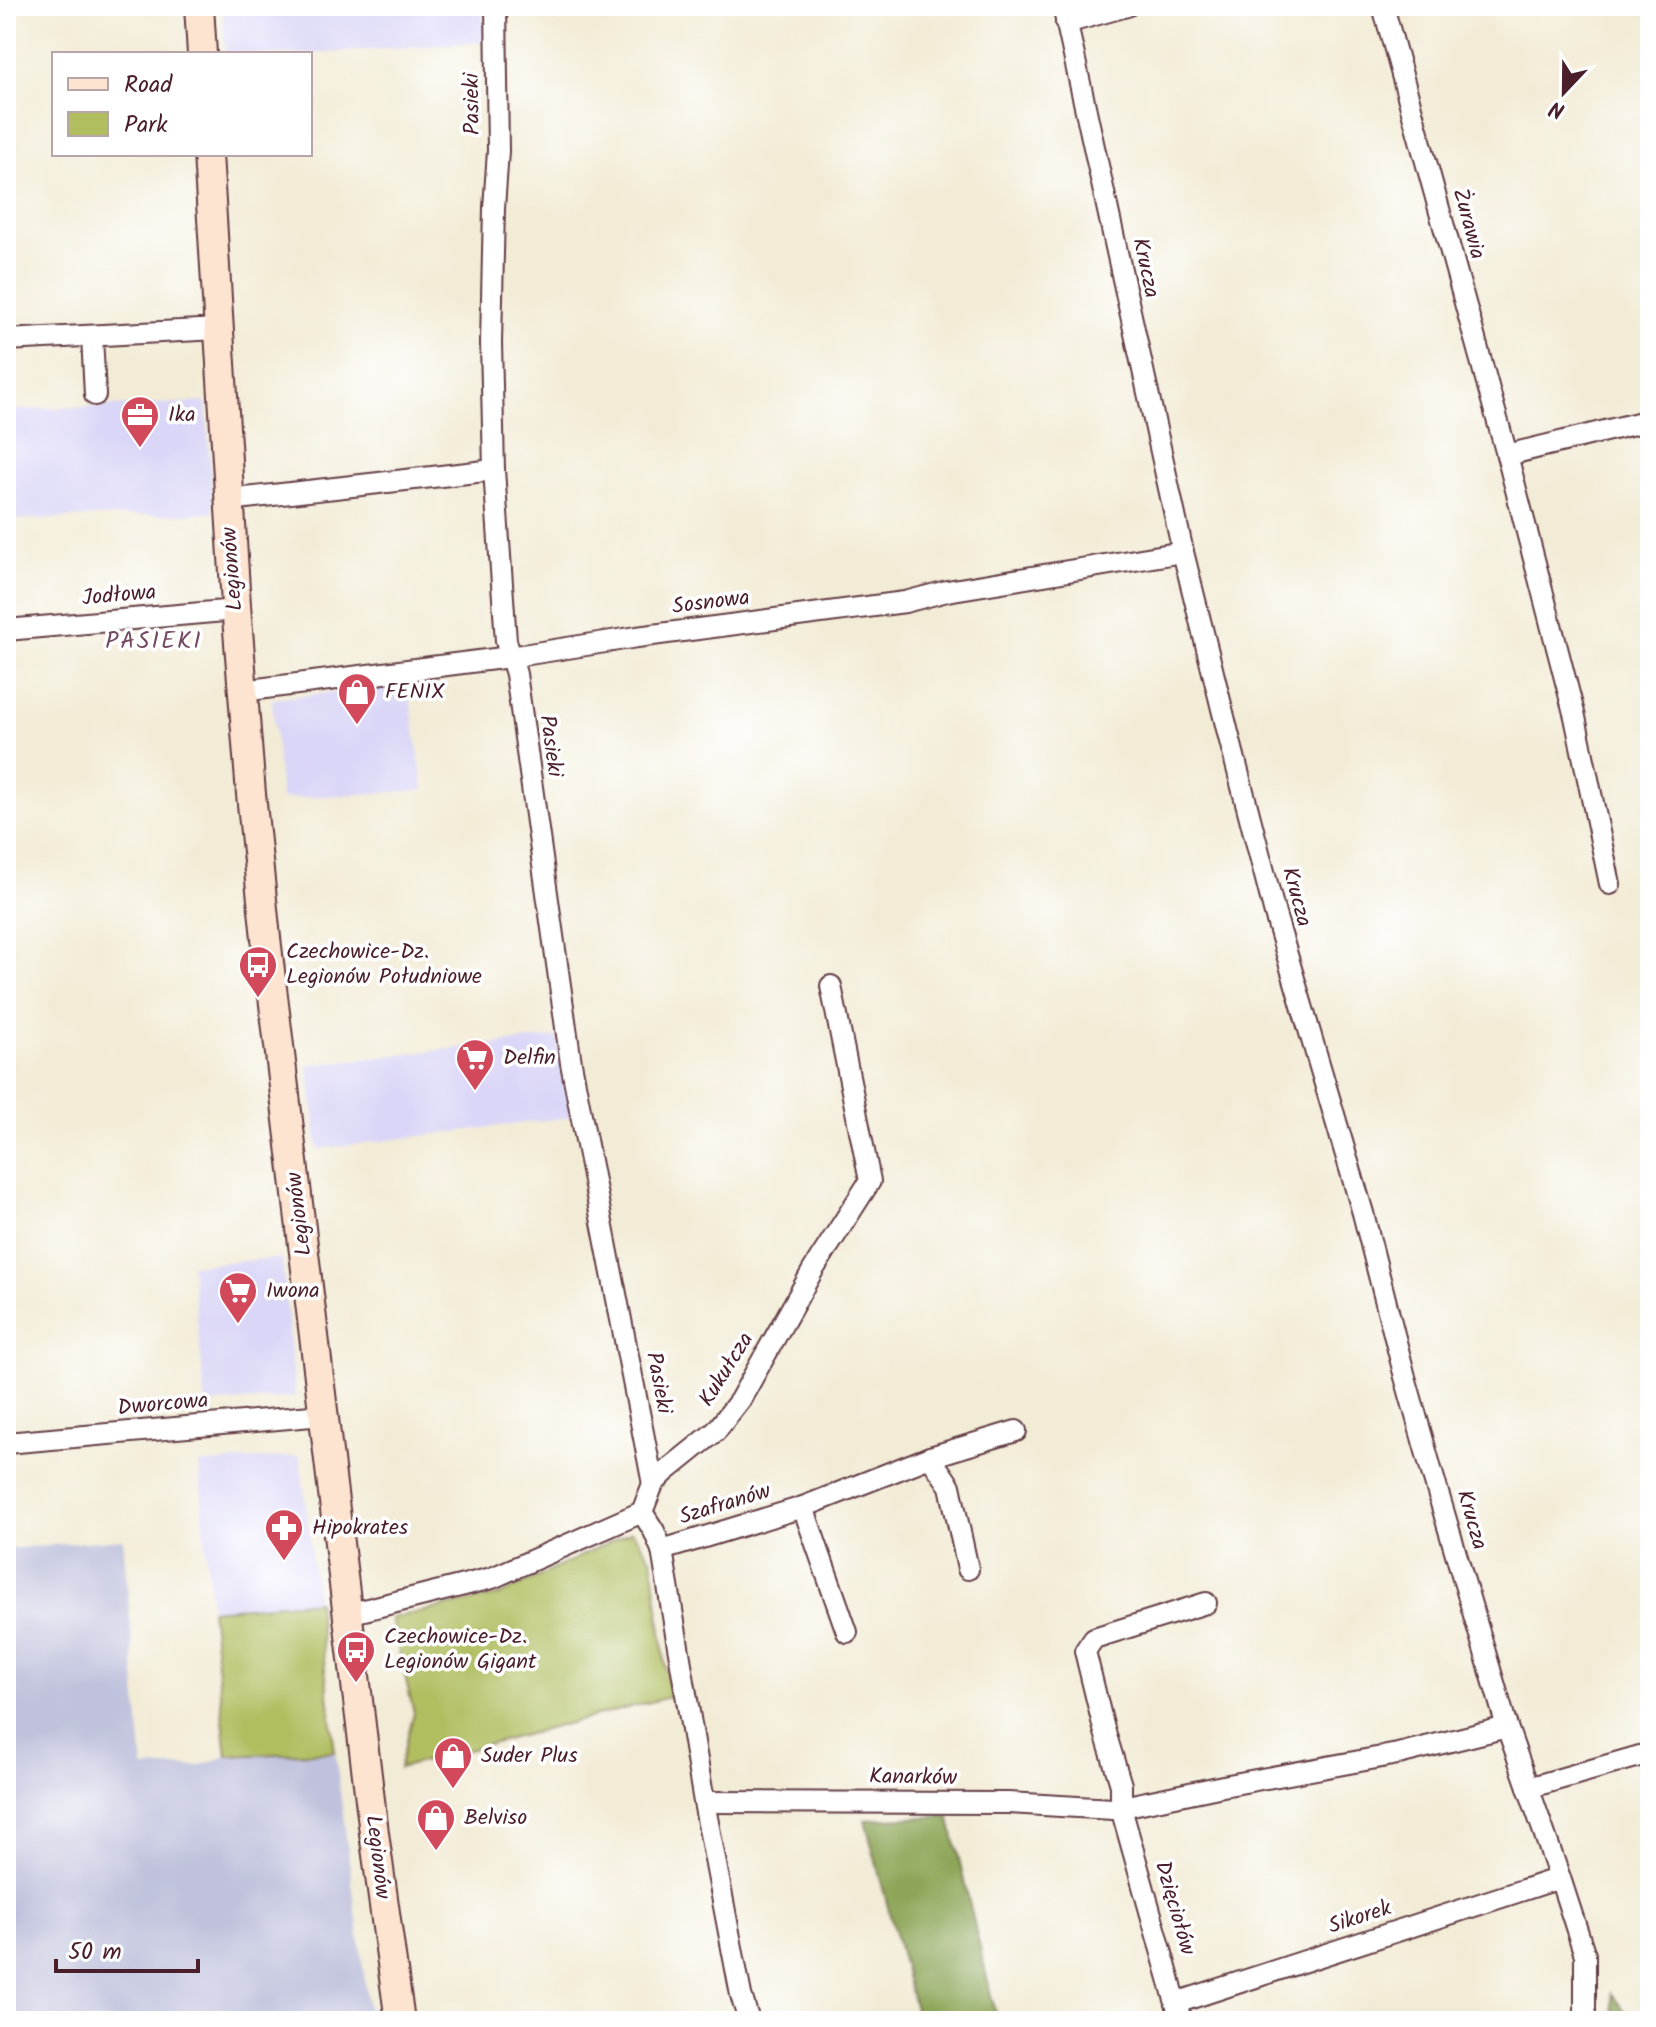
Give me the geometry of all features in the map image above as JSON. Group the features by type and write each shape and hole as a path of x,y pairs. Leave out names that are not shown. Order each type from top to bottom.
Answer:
{"street":[{"path":"199,6 202,52"},
{"name":"Pasieki","path":"496,6 498,151 491,343 494,470 506,641 516,674 571,1063 653,1484"},
{"path":"1065,15 1127,6"},
{"name":"Żurawia","path":"1383,6 1507,455 1575,717 1610,884"},
{"name":"Krucza","path":"1065,15 1183,552 1275,914 1363,1213 1405,1377 1507,1727 1585,1955 1585,2021"},
{"name":"Legionów","path":"208,156 236,610 266,938 372,1818 400,2021"},
{"path":"6,340 219,329"},
{"path":"92,336 95,395"},
{"path":"1507,455 1650,420"},
{"name":"Legionów","path":"228,500 494,470"},
{"name":"Sosnowa","path":"242,691 905,602 947,591 1183,552"},
{"name":"Jodłowa","path":"6,630 236,610"},
{"name":"Kukułcza","path":"642,1512 653,1484 716,1431 740,1400 813,1270 870,1181 831,986"},
{"name":"Dworcowa","path":"6,1443 323,1415"},
{"name":"Szafranów","path":"662,1550 803,1507 930,1457 1016,1431"},
{"path":"930,1457 950,1486 968,1569"},
{"name":"Szafranów","path":"803,1507 847,1632"},
{"path":"348,1614 492,1578 642,1512 662,1550 704,1802 741,1995 749,2021"},
{"path":"1121,1808 1121,1785 1085,1651 1094,1638 1206,1603"},
{"name":"Kanarków","path":"704,1802 1008,1803 1113,1809 1398,1754 1507,1727"},
{"path":"1528,1788 1650,1753"},
{"name":"Dzięciołów","path":"1121,1808 1178,2012"},
{"name":"Sikorek","path":"1178,2012 1560,1878"}],"shaded area":[{"path":"222,6 483,6 483,42 312,54 225,52"},
{"path":"206,402 213,513 6,520 6,410"},
{"path":"408,684 424,790 281,799 272,699"},
{"path":"557,1037 571,1117 318,1149 308,1065"},
{"path":"282,1258 295,1397 206,1404 191,1265"},
{"path":"300,1456 317,1601 211,1610 199,1464"},
{"path":"123,1539 143,1768 199,1766 227,1756 335,1752 370,2021 6,2021 6,1549"}],"green space":[{"path":"1650,867 1650,913 1638,869"},
{"path":"632,1531 652,1559 669,1697 399,1768 414,1713 391,1618 501,1595"},
{"path":"317,1601 335,1752 227,1756 211,1610"},
{"path":"949,1816 997,2021 918,2021 865,1820"},
{"path":"1611,1994 1634,2021 1614,2021"}],"place":[{"name":"Ika","path":"140,449"},
{"name":"FENIX","path":"357,726"},
{"name":"Czechowice-Dz. Legionów Południowe","path":"258,999"},
{"name":"Delfin","path":"475,1092"},
{"name":"Iwona","path":"238,1325"},
{"name":"Hipokrates","path":"284,1562"},
{"name":"Czechowice-Dz. Legionów Gigant","path":"356,1684"},
{"name":"Suder Plus","path":"453,1790"},
{"name":"Belviso","path":"436,1852"}],"district":[{"name":"PASIEKI","path":"154,641"}]}
